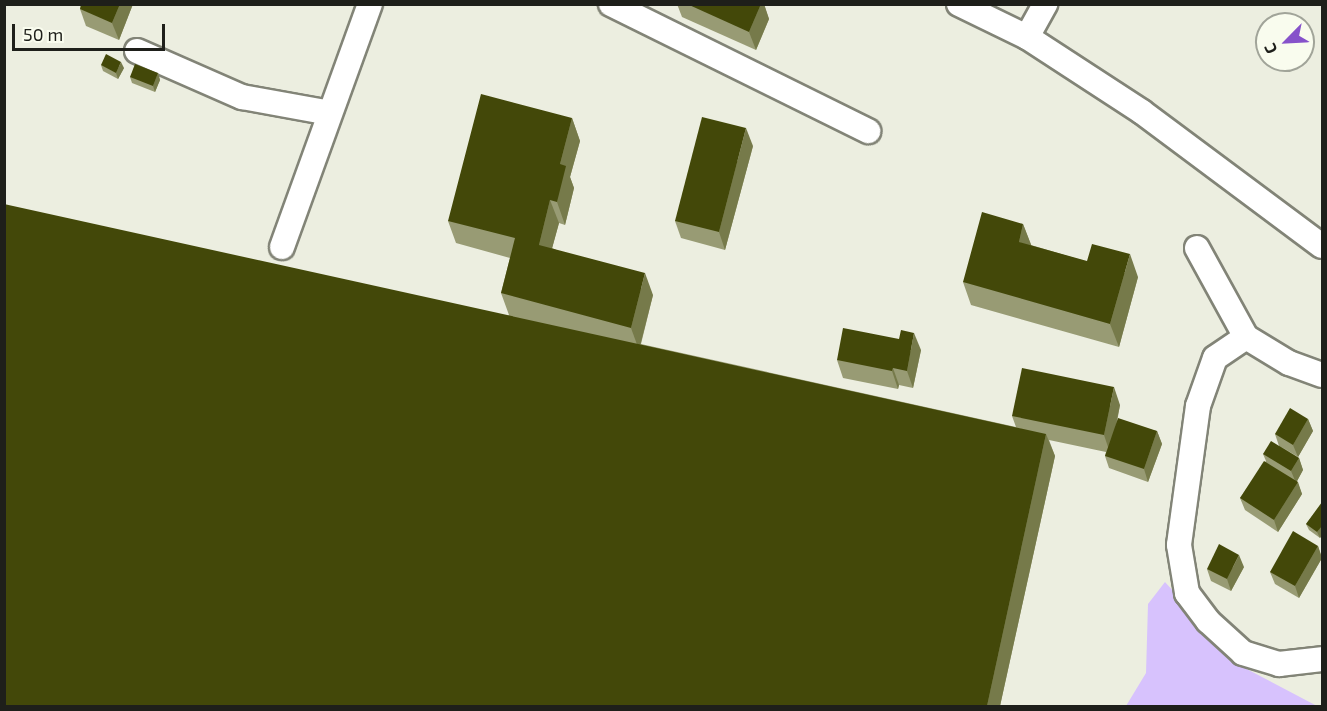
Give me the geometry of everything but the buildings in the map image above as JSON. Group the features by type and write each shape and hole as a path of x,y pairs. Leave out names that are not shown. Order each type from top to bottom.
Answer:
{"street":[{"path":"282,247 370,4"},
{"path":"610,4 868,131"},
{"path":"959,4 1027,37 1142,112 1323,246"},
{"path":"1027,37 1045,4"},
{"path":"137,51 242,97 330,113"},
{"path":"1197,248 1246,337 1290,363 1323,375"},
{"path":"1246,337 1215,358 1198,406 1179,545 1187,593 1208,621 1243,653 1279,664 1323,659"}],"shaded area":[{"path":"1165,582 1241,666 1317,706 1126,706 1146,673 1148,604"}]}
